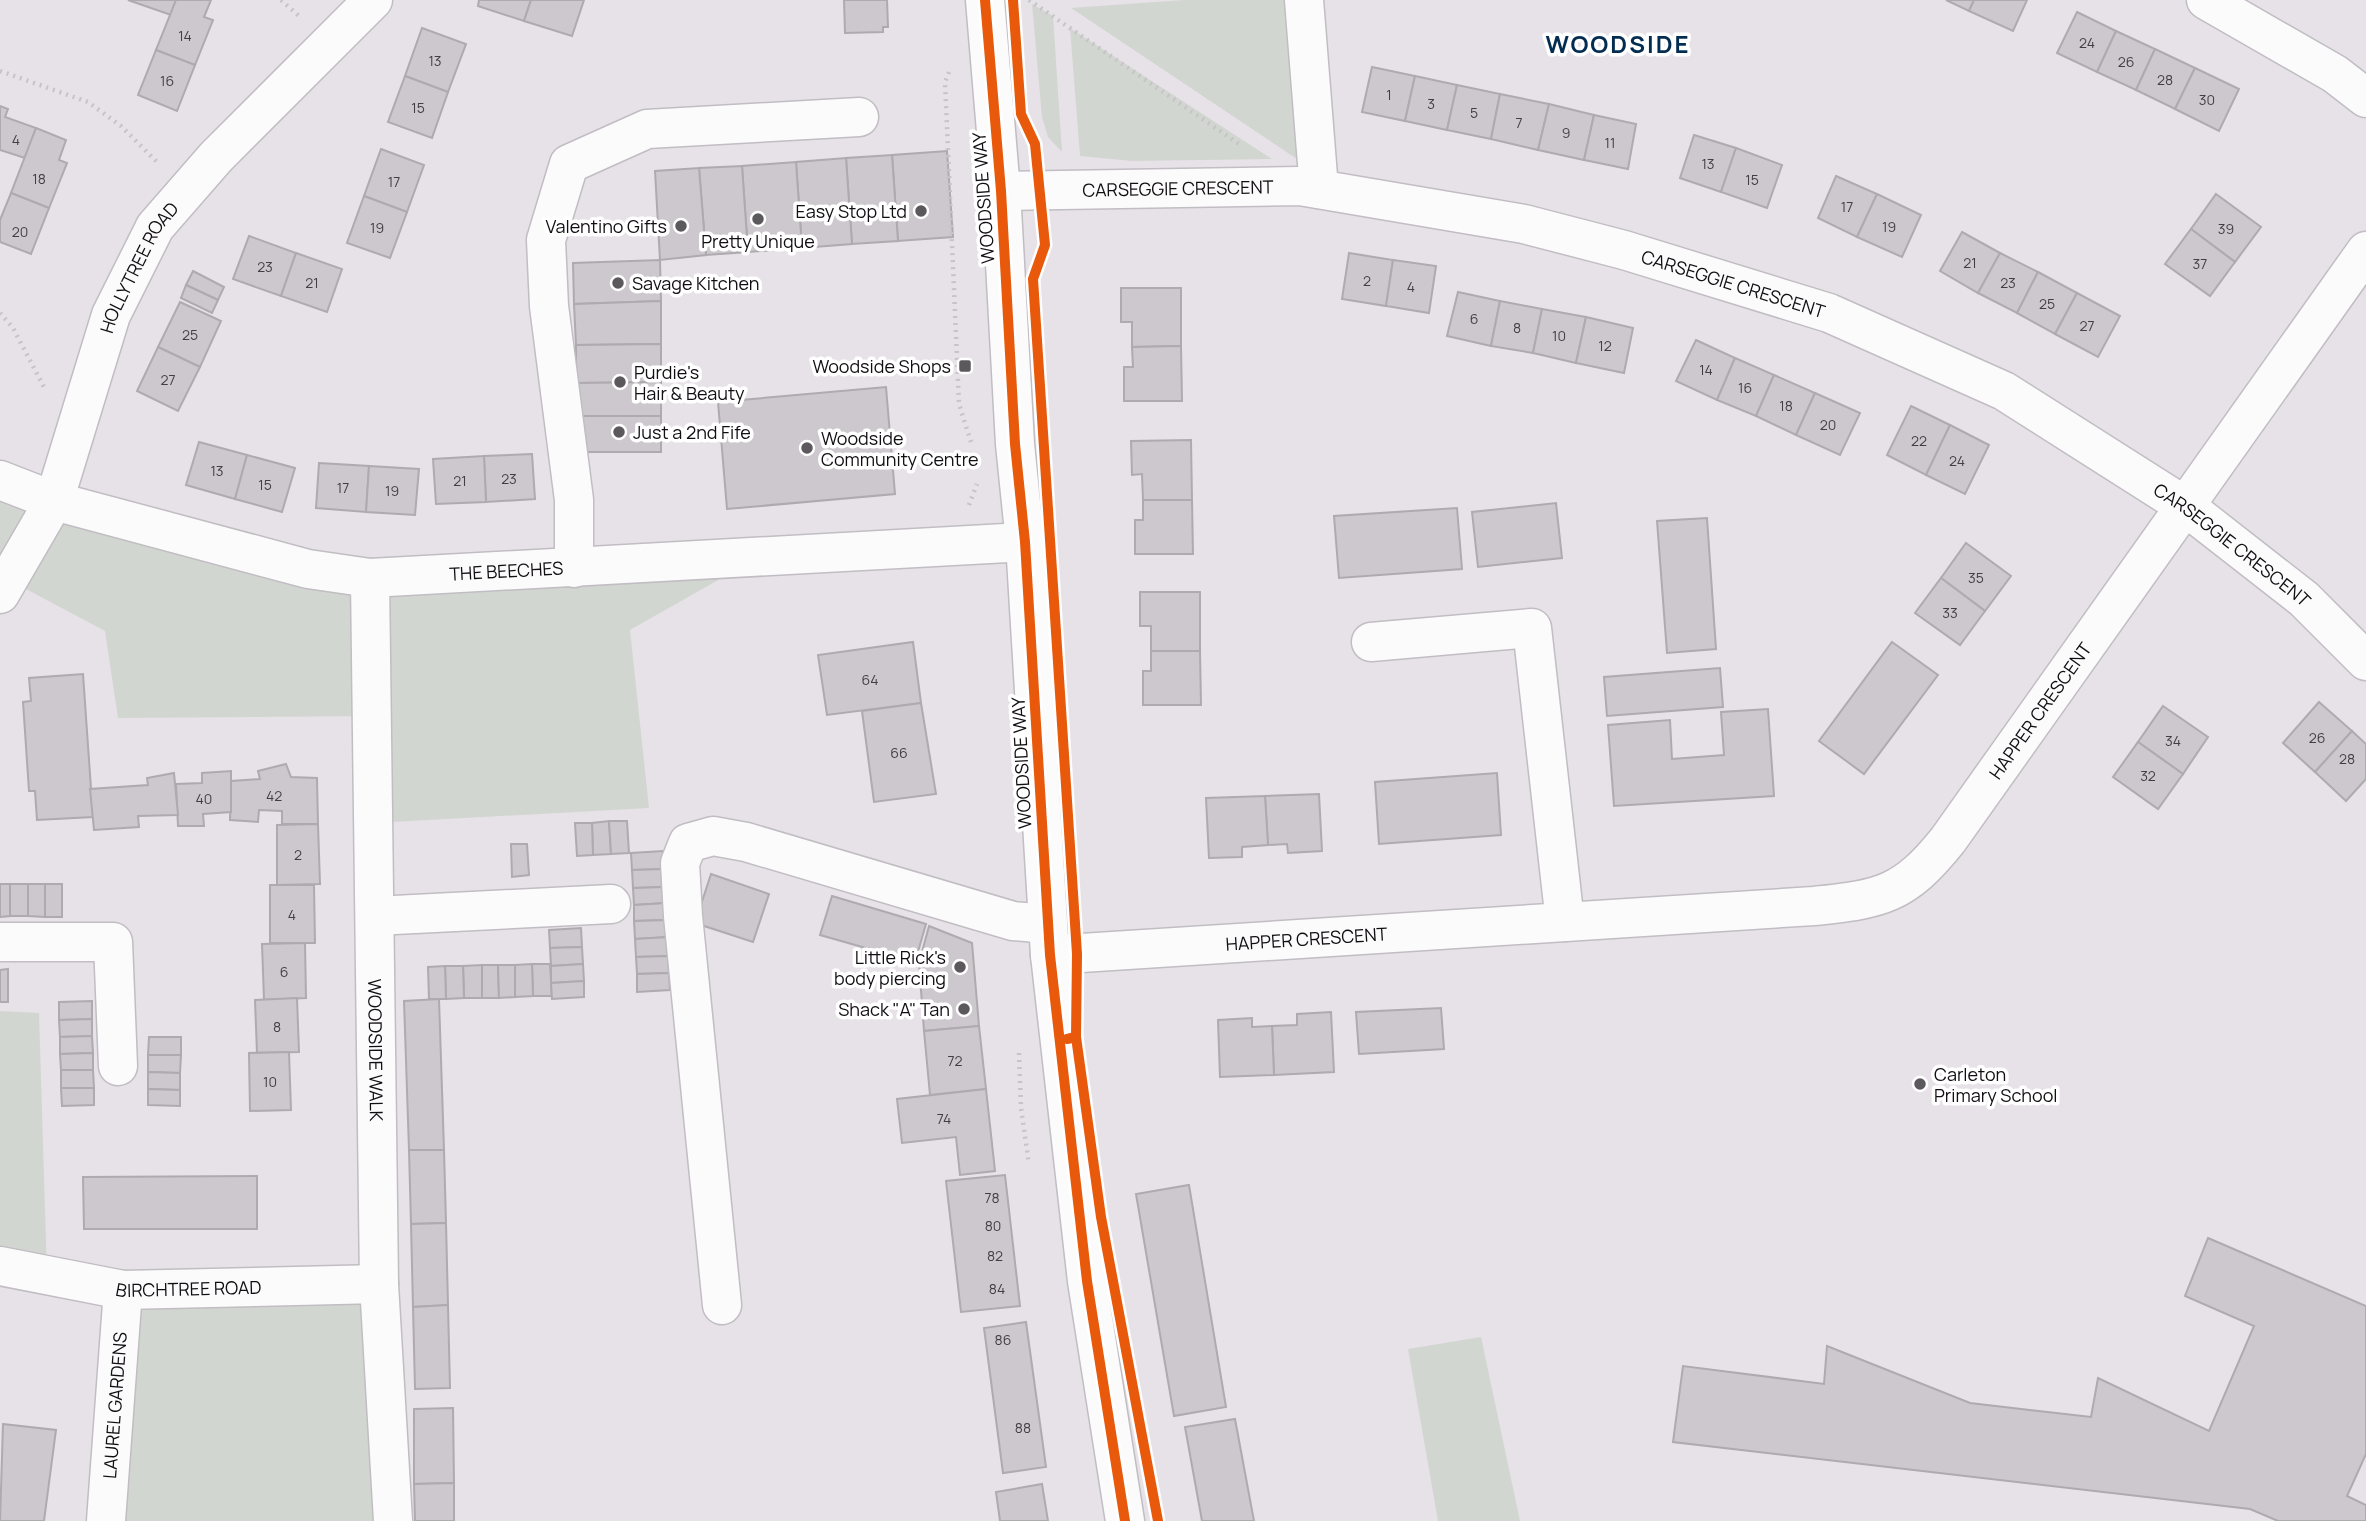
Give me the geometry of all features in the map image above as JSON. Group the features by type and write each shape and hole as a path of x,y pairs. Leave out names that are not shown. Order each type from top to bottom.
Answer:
{"street":[{"name":"HOLLYTREE ROAD","path":"0,594 54,500 111,315 155,227 216,157 373,0"},
{"name":"WOODSIDE WAY","path":"985,0 1001,191 1015,443 1026,542 1049,939 1087,1281 1125,1521"},
{"path":"1304,0 1319,190"},
{"path":"2206,0 2335,74 2366,98"},
{"path":"573,568 574,500 549,306 546,240 569,164 647,129 859,117"},
{"name":"CARSEGGIE CRESCENT","path":"1001,191 1224,185 1300,186 1524,224 1650,257 1829,313 2004,391 2185,506 2304,599 2366,662"},
{"name":"HAPPER CRESCENT","path":"722,1305 683,916 680,863 688,843 713,836 746,842 1013,921 1049,939 1565,922 1846,903 1885,896 1908,882 1948,839 2366,251"},
{"name":"THE BEECHES","path":"0,480 54,500 308,569 370,578 1026,542"},
{"name":"WOODSIDE WALK","path":"370,578 379,1284 393,1521"},
{"path":"1371,642 1532,628 1565,922"},
{"path":"374,916 611,904"},
{"path":"0,942 113,942 118,1066"},
{"name":"BIRCHTREE ROAD","path":"0,1266 124,1290 379,1284"},
{"name":"LAUREL GARDENS","path":"106,1521 124,1290"}],"path":[{"path":"1029,0 1244,147"},
{"path":"0,71 89,102 121,126 186,191"},
{"path":"0,313 13,328 72,441"}],"shaded area":[{"path":"1184,0 1292,0 1303,163 1071,8"},
{"path":"1032,4 1053,16 1062,152 1048,137 1042,117"},
{"path":"1070,28 1272,159 1132,161 1080,156"},
{"path":"0,480 308,569 757,558 630,630 649,808 373,823 371,716 118,718 105,631 9,580 0,579"},
{"path":"0,1011 39,1013 47,1275 0,1266"},
{"path":"379,1284 393,1521 106,1521 123,1290"},
{"path":"1481,1337 1520,1521 1438,1521 1408,1349"}],"building":[{"path":"128,0 176,0 171,15"},
{"path":"176,0 211,0 204,17 213,20 195,65 156,50"},
{"path":"479,0 531,0 524,21 478,6"},
{"path":"531,0 584,0 572,36 524,21"},
{"path":"844,0 887,0 888,27 883,27 883,32 845,33"},
{"path":"1946,0 1974,0 1969,11"},
{"path":"1974,0 2027,0 2013,31 1969,11"},
{"path":"2077,12 2116,31 2097,72 2057,53"},
{"path":"422,28 466,44 448,92 405,76"},
{"path":"2116,31 2155,49 2136,90 2097,72"},
{"path":"2155,49 2195,68 2175,109 2136,90"},
{"path":"156,50 195,65 177,111 138,95"},
{"path":"1372,67 1415,76 1405,121 1362,112"},
{"path":"2195,68 2239,89 2219,131 2175,109"},
{"path":"405,76 448,92 432,138 388,122"},
{"path":"1415,76 1457,85 1447,130 1405,121"},
{"path":"1457,85 1500,94 1491,139 1447,130"},
{"path":"1500,94 1549,104 1538,150 1491,139"},
{"path":"1549,104 1594,115 1584,160 1538,150"},
{"path":"0,106 8,109 5,117 36,128 25,158 0,150"},
{"path":"1594,115 1636,124 1628,169 1584,160"},
{"path":"36,128 66,140 59,160 67,163 49,208 11,193"},
{"path":"1694,135 1736,148 1721,192 1680,178"},
{"path":"1736,148 1782,165 1767,208 1721,192"},
{"path":"381,149 424,165 407,212 364,196"},
{"path":"947,151 953,237 898,241 892,155"},
{"path":"892,155 898,241 852,244 846,158"},
{"path":"846,158 852,244 802,248 796,162"},
{"path":"796,162 802,248 748,252 742,166"},
{"path":"742,166 748,252 706,255 699,168"},
{"path":"699,168 706,255 660,260 655,171"},
{"path":"1836,176 1877,194 1857,237 1818,218"},
{"path":"11,193 49,208 31,254 0,242 0,220"},
{"path":"1877,194 1921,215 1902,257 1857,237"},
{"path":"2216,194 2261,227 2235,262 2191,229"},
{"path":"364,196 407,212 390,258 347,243"},
{"path":"2191,229 2235,262 2210,296 2165,264"},
{"path":"1962,232 2000,253 1978,293 1940,271"},
{"path":"249,236 296,253 281,296 233,279"},
{"path":"296,253 342,269 327,312 281,296"},
{"path":"1349,253 1393,260 1386,306 1342,299"},
{"path":"2000,253 2038,272 2017,313 1978,293"},
{"path":"660,260 661,301 574,304 573,263"},
{"path":"1393,260 1436,266 1429,313 1386,306"},
{"path":"193,271 224,287 218,300 186,285"},
{"path":"2038,272 2077,293 2055,334 2017,313"},
{"path":"186,285 218,300 212,313 181,298"},
{"path":"1121,288 1181,288 1181,346 1132,347 1132,322 1121,322"},
{"path":"1458,292 1500,301 1491,346 1447,336"},
{"path":"2077,293 2120,316 2098,357 2055,334"},
{"path":"661,301 661,344 576,345 574,304"},
{"path":"1500,301 1542,309 1533,353 1491,346"},
{"path":"180,302 221,321 200,367 158,347"},
{"path":"1542,309 1586,317 1576,363 1533,353"},
{"path":"1586,317 1633,328 1624,373 1576,363"},
{"path":"1696,340 1735,358 1717,400 1676,381"},
{"path":"661,344 661,382 576,383 576,345"},
{"path":"1181,346 1182,401 1124,401 1124,367 1133,367 1132,347"},
{"path":"158,347 200,367 178,411 137,391"},
{"path":"1735,358 1774,375 1756,416 1717,400"},
{"path":"1774,375 1815,393 1796,435 1756,416"},
{"path":"661,382 661,416 577,416 576,383"},
{"name":"Woodside Community Centre","path":"886,387 895,494 727,509 718,402"},
{"path":"1815,393 1860,413 1840,455 1796,435"},
{"path":"1911,406 1950,425 1926,475 1887,455"},
{"path":"577,416 661,416 661,452 577,452"},
{"path":"1950,425 1989,445 1965,494 1926,475"},
{"path":"1191,440 1192,500 1143,500 1142,474 1132,475 1131,441"},
{"path":"199,442 247,455 235,499 186,485"},
{"path":"532,454 535,499 486,502 484,456"},
{"path":"247,455 295,468 282,512 235,499"},
{"path":"484,456 486,502 436,504 433,459"},
{"path":"319,463 369,466 366,512 316,508"},
{"path":"369,466 419,469 415,515 366,512"},
{"path":"1143,500 1192,500 1193,554 1135,554 1135,520 1143,520"},
{"path":"1556,503 1562,558 1478,567 1472,512"},
{"path":"1457,508 1462,569 1339,578 1334,516"},
{"path":"1707,518 1716,649 1667,653 1657,521"},
{"path":"1966,543 2011,576 1985,611 1941,578"},
{"path":"1941,578 1985,611 1960,645 1915,613"},
{"path":"1140,592 1200,592 1200,651 1151,651 1151,626 1140,626"},
{"path":"913,642 921,703 827,715 818,655"},
{"path":"1892,642 1938,675 1864,774 1819,741"},
{"path":"1151,651 1200,651 1201,705 1143,705 1143,671 1151,671"},
{"path":"1720,668 1723,707 1607,716 1604,677"},
{"path":"83,674 93,817 37,820 35,791 29,791 23,702 31,701 29,678"},
{"path":"2319,702 2352,731 2315,772 2283,743"},
{"path":"921,703 936,794 874,802 862,711"},
{"path":"2163,706 2208,737 2183,774 2138,742"},
{"path":"1768,709 1774,796 1614,806 1608,725 1670,720 1672,759 1724,755 1721,712"},
{"path":"2352,731 2366,744 2366,779 2346,801 2315,772"},
{"path":"2138,742 2183,774 2158,809 2113,777"},
{"path":"286,764 291,777 317,778 318,824 282,824 282,811 259,810 258,822 230,820 231,781 260,779 258,771"},
{"path":"231,771 231,812 203,814 204,826 178,826 176,784 202,783 202,773"},
{"path":"174,773 178,815 138,816 139,827 94,830 90,789 148,785 147,778"},
{"path":"1497,773 1501,835 1379,844 1375,782"},
{"path":"1319,794 1322,851 1288,853 1287,844 1268,845 1265,796"},
{"path":"1265,796 1268,845 1242,847 1242,857 1209,858 1206,798"},
{"path":"609,821 611,854 593,855 592,823"},
{"path":"609,821 627,821 629,853 611,854"},
{"path":"575,823 592,823 593,855 577,856"},
{"path":"318,824 320,884 277,885 277,825"},
{"path":"511,844 527,844 529,875 512,877"},
{"path":"663,851 664,869 632,870 631,853"},
{"path":"664,869 665,887 633,888 632,870"},
{"path":"711,874 769,894 753,942 695,923"},
{"path":"0,884 10,884 10,916 0,917"},
{"path":"10,884 28,884 28,916 10,916"},
{"path":"28,884 45,884 45,917 28,916"},
{"path":"45,884 62,884 62,917 45,917"},
{"path":"270,885 314,885 315,943 270,943"},
{"path":"665,887 666,903 634,905 633,888"},
{"path":"832,896 926,924 915,962 820,935"},
{"path":"666,903 667,920 634,921 634,905"},
{"path":"667,920 668,937 635,939 634,921"},
{"path":"929,926 972,943 979,1026 924,1031 919,963"},
{"path":"581,928 582,947 550,948 549,930"},
{"path":"668,937 668,956 636,957 635,939"},
{"path":"305,943 306,998 264,1000 262,944"},
{"path":"582,947 583,964 551,966 550,948"},
{"path":"668,956 669,973 637,974 636,957"},
{"path":"532,964 550,964 552,996 533,996"},
{"path":"532,964 533,996 515,997 515,965"},
{"path":"583,964 584,981 551,983 551,966"},
{"path":"482,965 498,965 499,998 482,998"},
{"path":"482,965 482,998 464,998 463,966"},
{"path":"498,965 515,965 515,997 499,998"},
{"path":"445,966 463,966 464,998 446,999"},
{"path":"445,966 446,999 429,999 428,967"},
{"path":"8,969 8,1002 0,1002 0,970"},
{"path":"669,973 670,990 637,992 637,974"},
{"path":"584,981 584,997 552,999 551,983"},
{"path":"297,998 299,1052 257,1053 255,1000"},
{"path":"439,999 444,1150 409,1150 404,1001"},
{"path":"92,1001 92,1019 59,1020 59,1002"},
{"path":"1441,1008 1444,1049 1359,1054 1356,1012"},
{"path":"1331,1012 1334,1072 1274,1075 1272,1026 1297,1025 1297,1014"},
{"path":"1252,1018 1252,1027 1272,1026 1274,1075 1220,1077 1218,1020"},
{"path":"92,1019 92,1036 60,1037 59,1020"},
{"path":"979,1026 986,1089 930,1095 924,1031"},
{"path":"92,1036 93,1053 60,1054 60,1037"},
{"path":"149,1037 181,1037 181,1055 148,1055"},
{"path":"289,1052 291,1110 250,1111 249,1053"},
{"path":"93,1053 93,1070 61,1070 60,1054"},
{"path":"148,1055 181,1055 180,1073 148,1072"},
{"path":"61,1070 93,1070 94,1088 61,1088"},
{"path":"148,1072 180,1073 180,1090 148,1089"},
{"path":"61,1088 94,1088 94,1105 62,1106"},
{"path":"148,1089 180,1090 180,1106 148,1105"},
{"path":"986,1089 995,1171 960,1175 956,1137 902,1143 897,1099"},
{"path":"409,1150 444,1150 446,1223 411,1224"},
{"path":"1005,1175 1020,1306 961,1312 946,1181"},
{"path":"257,1176 257,1229 84,1229 83,1177"},
{"path":"1189,1185 1226,1407 1174,1416 1136,1194"},
{"path":"446,1223 448,1305 413,1307 411,1224"},
{"path":"2208,1238 2366,1306 2366,1454 2347,1496 2366,1505 2366,1521 2278,1521 2250,1509 1673,1442 1683,1366 1824,1384 1827,1346 1970,1403 2091,1417 2098,1378 2209,1431 2254,1326 2185,1296"},
{"path":"448,1305 450,1388 415,1389 413,1307"},
{"path":"1026,1322 1046,1467 1003,1473 984,1328"},
{"path":"453,1408 454,1483 414,1484 414,1409"},
{"path":"1235,1419 1254,1521 1202,1521 1185,1427"},
{"path":"3,1424 56,1430 44,1521 0,1521"},
{"path":"454,1483 454,1521 415,1521 414,1484"},
{"path":"1042,1484 1048,1521 1000,1521 996,1492"}],"cycle path":[{"path":"985,0 1001,191 1015,444 1025,542 1050,955 1087,1281 1125,1521"},
{"path":"1013,0 1021,114 1035,144 1045,245 1033,279 1077,954 1076,1037"},
{"path":"1067,1039 1076,1037 1101,1217 1158,1521"}],"place":[{"name":"Easy Stop Ltd","path":"921,211"},
{"name":"Pretty Unique","path":"758,219"},
{"name":"Valentino Gifts","path":"681,226"},
{"name":"Savage Kitchen","path":"618,283"},
{"name":"Woodside Shops","path":"965,366"},
{"name":"Purdie's Hair & Beauty","path":"620,382"},
{"name":"Just a 2nd Fife","path":"619,432"},
{"name":"Woodside Community Centre","path":"807,448"},
{"name":"Little Rick's body piercing","path":"960,967"},
{"name":"Shack \"A\" Tan","path":"964,1009"},
{"name":"Carleton Primary School","path":"1920,1084"}],"district":[{"name":"WOODSIDE","path":"1618,43"}]}
